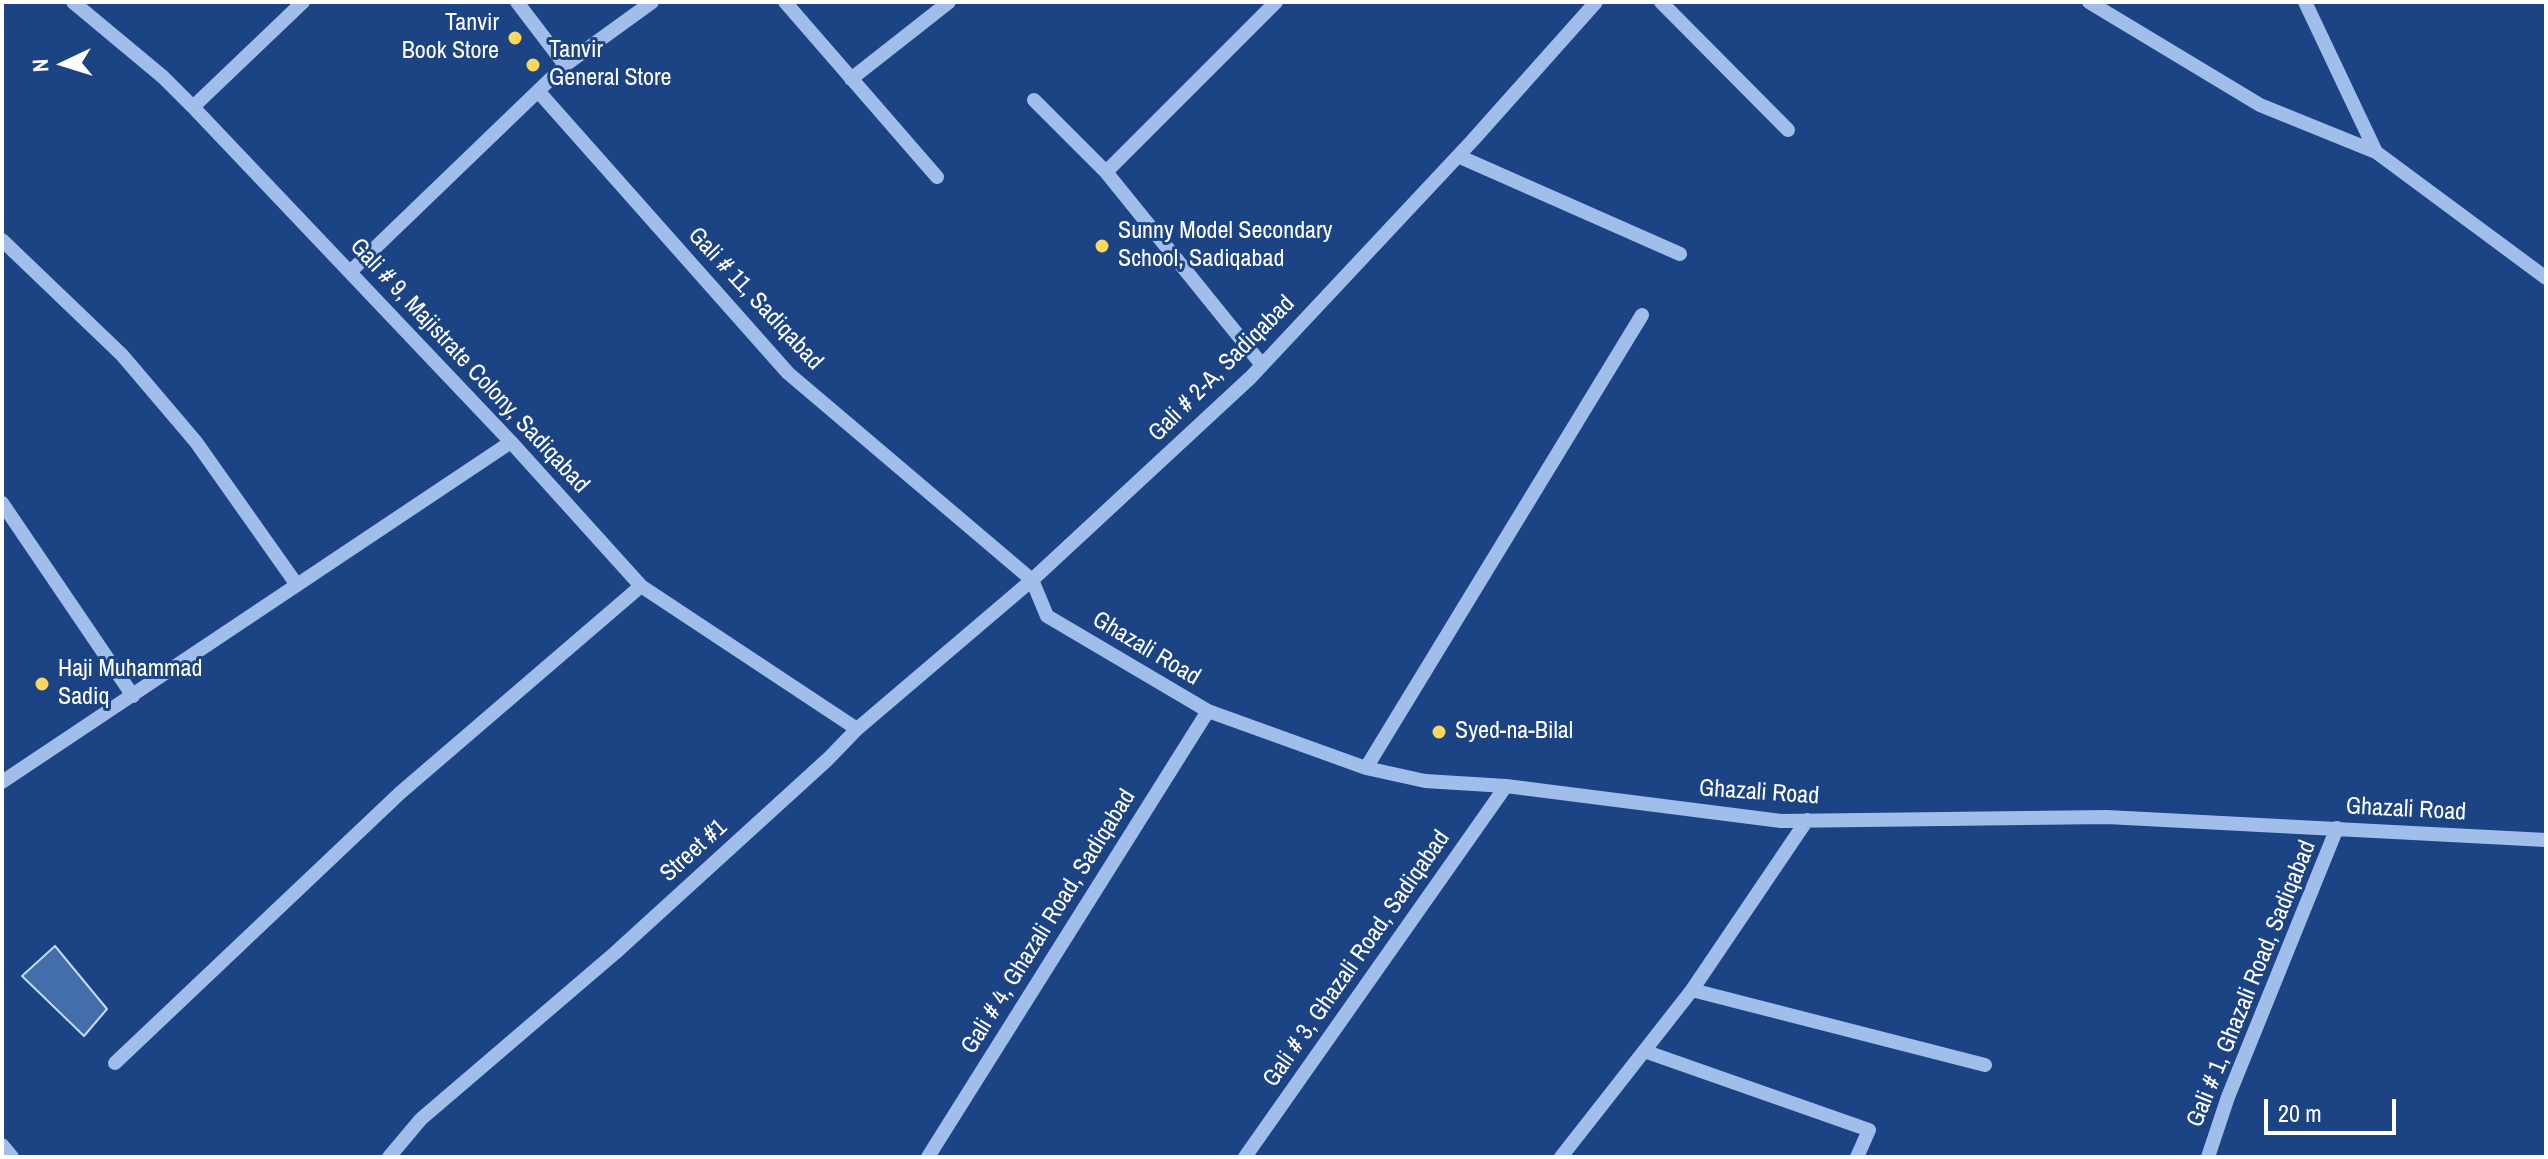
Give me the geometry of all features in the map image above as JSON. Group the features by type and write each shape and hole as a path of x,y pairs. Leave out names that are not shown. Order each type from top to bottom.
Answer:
{"street":[{"name":"Gali # 9, Majistrate Colony, Sadiqabad","path":"73,2 163,77 193,107 511,442 641,586 857,729"},
{"path":"193,107 303,2"},
{"path":"517,2 565,65"},
{"path":"351,271 565,65 652,2"},
{"path":"785,2 937,177"},
{"path":"851,79 949,2"},
{"path":"1106,172 1276,2"},
{"name":"Gali # 2-A, Sadiqabad","path":"1032,580 1262,365 1458,156 1596,2"},
{"path":"1661,2 1788,130"},
{"path":"2089,2 2260,105 2376,152 2546,278"},
{"path":"2305,2 2376,152"},
{"name":"Gali # 11, Sadiqabad","path":"538,91 788,373 1032,580"},
{"path":"1034,100 1106,172 1262,365"},
{"path":"1458,156 1680,254"},
{"path":"2,240 122,355 196,442 297,585"},
{"path":"1366,768 1642,315"},
{"path":"2,782 511,442"},
{"path":"2,503 133,696"},
{"name":"Ghazali Road","path":"1032,580 1047,616 1208,711 1366,768 1425,781 1506,786 1781,821 2107,817 2546,840"},
{"name":"Street #1","path":"389,1157 421,1119 615,953 857,729 1032,580"},
{"path":"115,1063 400,793 641,586"},
{"name":"Gali # 4, Ghazali Road, Sadiqabad","path":"928,1157 1208,711"},
{"name":"Gali # 3, Ghazali Road, Sadiqabad","path":"1245,1157 1506,786"},
{"path":"1561,1157 1692,990 1807,820"},
{"name":"Gali # 1, Ghazali Road, Sadiqabad","path":"2208,1157 2228,1097 2337,828"},
{"path":"1692,990 1985,1065"},
{"path":"1644,1051 1869,1130 1857,1157"},
{"path":"2,1145 12,1157"}],"building":[{"path":"55,946 107,1009 84,1036 22,976"}],"place":[{"name":"Tanvir Book Store","path":"515,38"},
{"name":"Tanvir General Store","path":"533,65"},
{"name":"Sunny Model Secondary School, Sadiqabad","path":"1102,246"},
{"name":"Haji Muhammad Sadiq","path":"42,684"},
{"name":"Syed-na-Bilal","path":"1439,732"}]}
